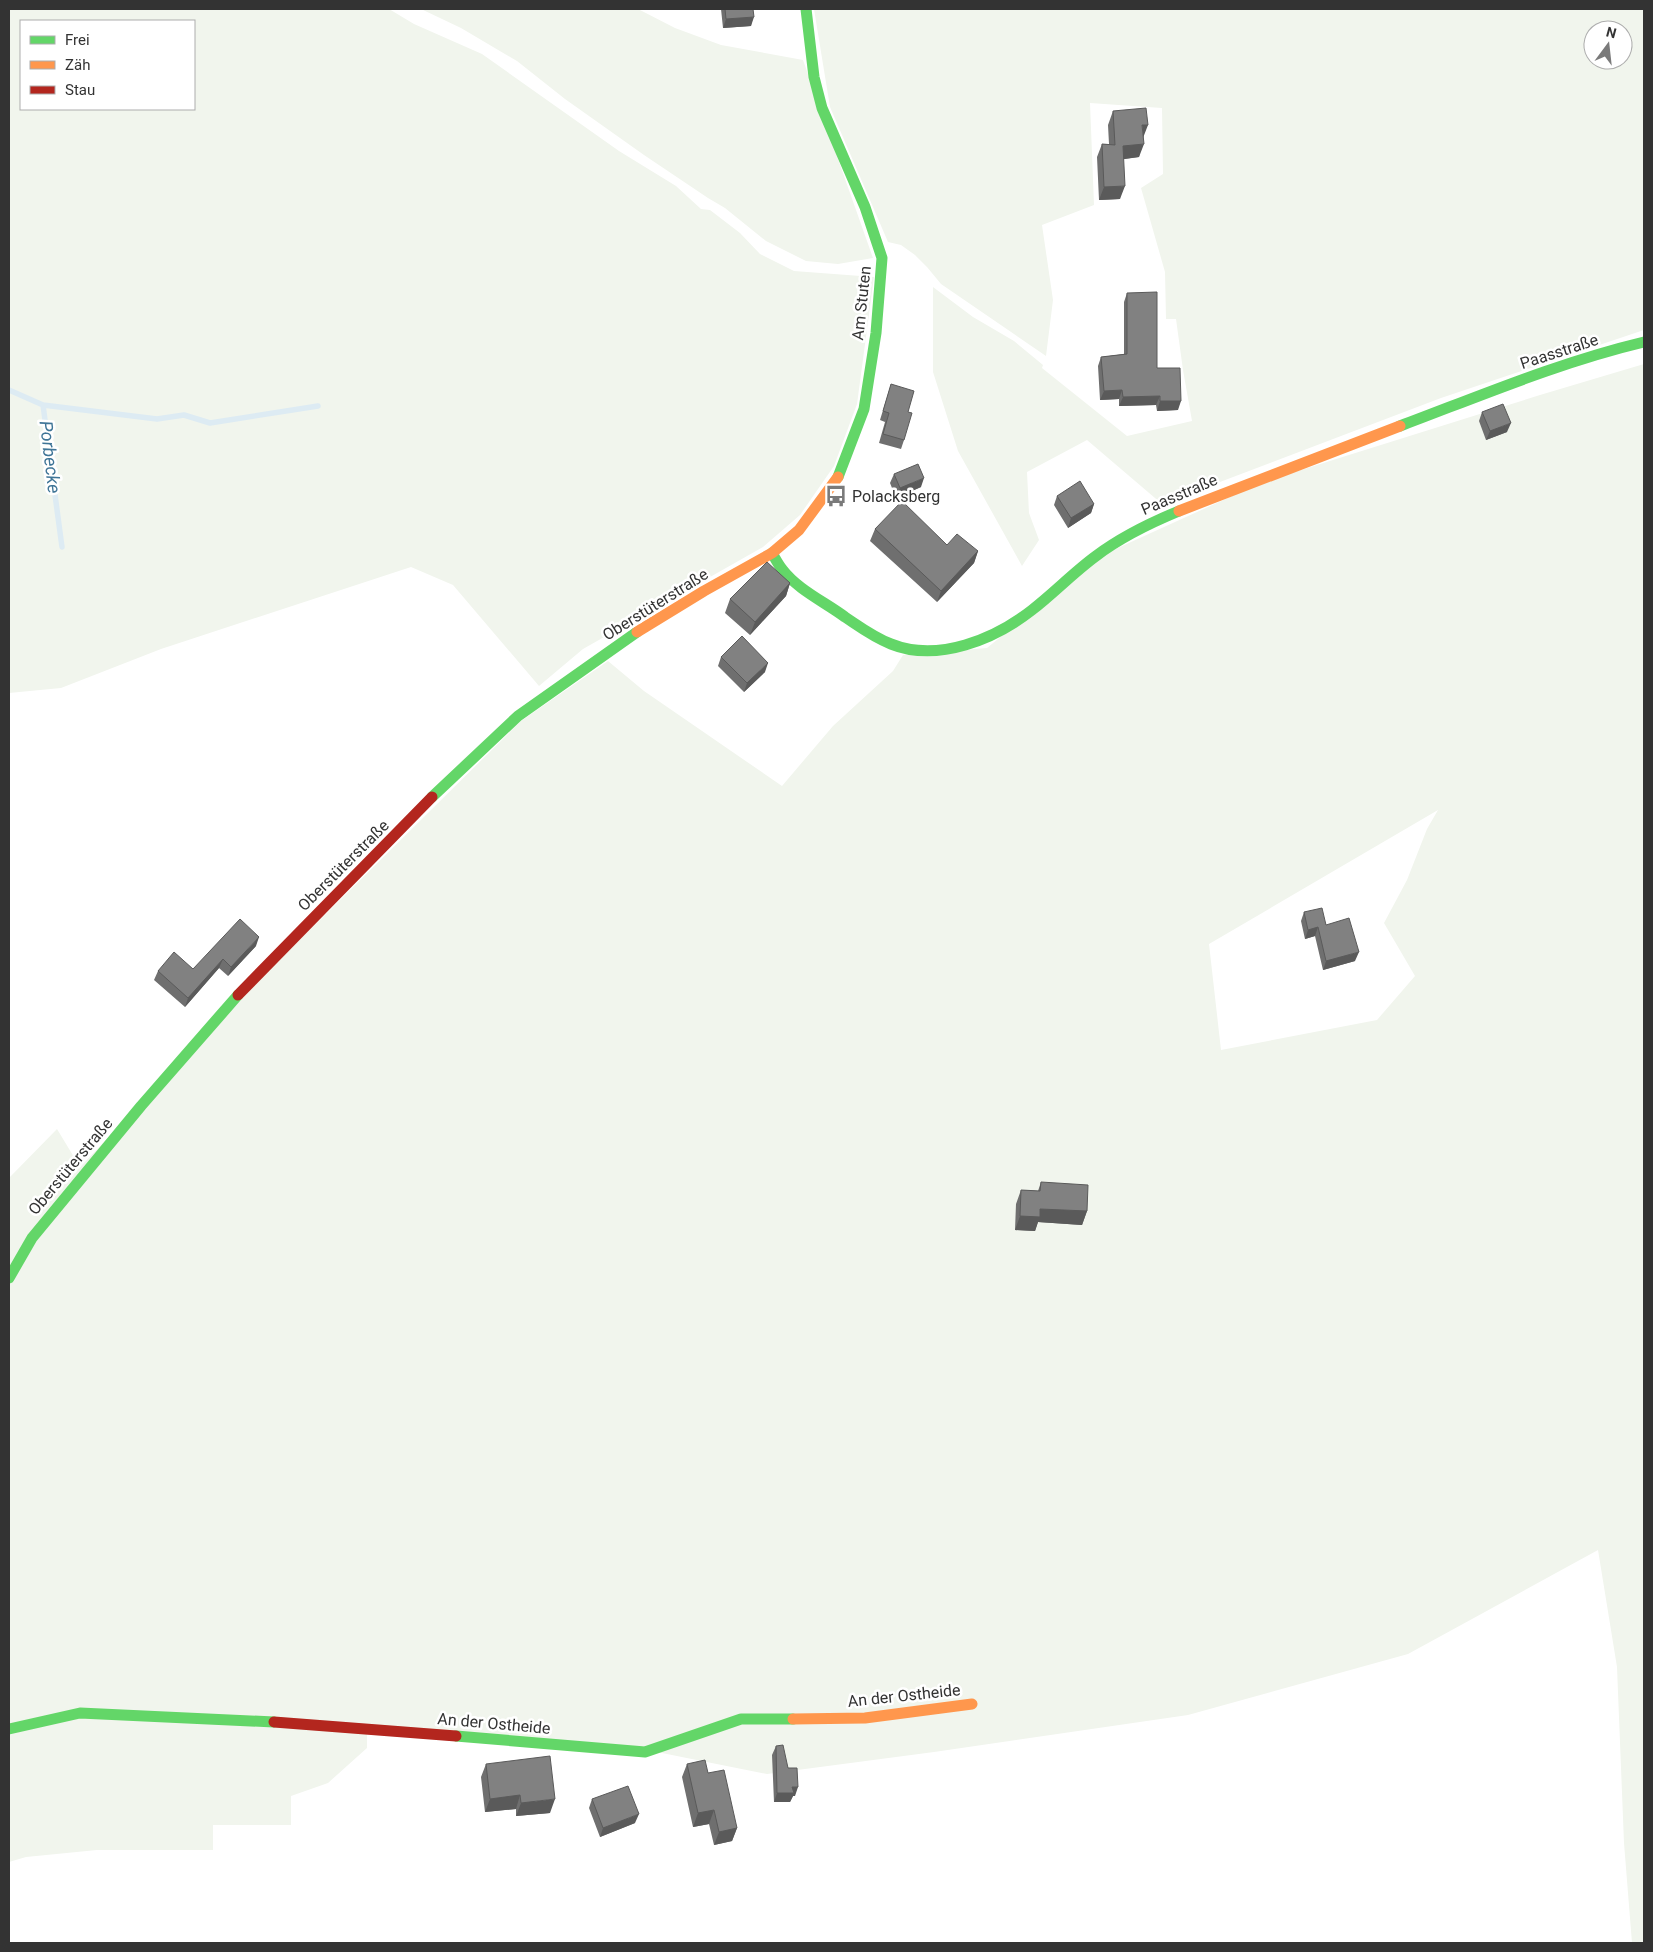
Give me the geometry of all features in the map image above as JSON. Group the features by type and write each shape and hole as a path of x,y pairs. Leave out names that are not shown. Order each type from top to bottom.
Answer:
{"street":[{"name":"Am Stuten","path":"772,553 800,530 822,502 842,470 864,409 876,333 882,258 865,207 822,108 814,77 806,9"},
{"name":"Paasstraße","path":"772,553 783,571 802,587 874,637 901,648 921,651 939,651 967,645 992,635 1023,616 1117,540 1167,516 1518,381 1615,349 1644,342"},
{"name":"Oberstüterstraße","path":"9,1278 32,1238 141,1106 250,981 438,790 518,716 604,655 704,591 772,553"},
{"name":"An der Ostheide","path":"9,1729 80,1713 313,1724 645,1752 741,1719 865,1718 972,1704"}],"shaded area":[{"path":"9,9 389,9 414,24 482,54 619,151 676,186 701,209 710,210 740,233 760,254 794,271 874,277 857,404 834,466 800,515 763,547 583,649 539,686 453,585 411,567 161,649 61,688 9,693"},
{"path":"421,9 638,9 675,28 721,45 803,60 873,258 838,264 806,261 766,241 725,208 644,155 565,99 517,61 461,28"},
{"path":"814,9 1644,9 1644,330 1441,398 1162,504 1087,440 1027,472 1029,513 1039,540 1022,566 958,451 933,372 933,287 973,317 1014,341 1043,365 1042,368 1127,436 1192,421 1176,319 1166,319 1165,272 1141,188 1163,174 1162,108 1090,103 1094,205 1042,225 1053,300 1046,356 941,284 915,255 901,245 888,242 830,107"},
{"path":"1644,364 1644,1943 1632,1943 1624,1843 1617,1667 1598,1550 1408,1654 1188,1715 767,1774 642,1749 367,1729 367,1748 328,1783 291,1796 291,1825 213,1825 213,1850 97,1850 26,1857 9,1862 9,1178 57,1129 80,1167 255,984 521,721 608,661 644,691 782,786 833,726 893,671 903,655 987,648 1098,557 1263,482","holes":["1438,810 1427,829 1407,880 1384,923 1415,976 1377,1020 1221,1050 1209,944"]}],"building":[{"path":"725,9 753,9 754,17 726,19"},
{"path":"1146,108 1148,125 1142,125 1144,144 1123,146 1125,186 1104,187 1102,144 1115,145 1113,111"},
{"path":"1157,292 1157,368 1180,368 1181,401 1160,401 1160,396 1123,397 1122,390 1104,391 1101,357 1127,354 1127,293"},
{"path":"891,384 914,391 908,412 912,413 904,440 883,434 889,413 883,411"},
{"path":"1503,404 1511,423 1490,431 1482,412"},
{"path":"918,464 924,478 900,488 894,474"},
{"path":"1080,481 1094,504 1071,518 1057,496"},
{"path":"902,501 947,545 957,534 978,551 941,591 875,529"},
{"path":"767,562 790,583 755,622 730,599"},
{"path":"742,636 768,663 747,683 721,657"},
{"path":"1322,908 1326,925 1349,918 1359,952 1326,961 1318,927 1308,930 1304,912"},
{"path":"240,919 259,937 231,967 223,959 188,998 158,971 174,952 193,969"},
{"path":"1041,1182 1088,1185 1087,1211 1040,1209 1040,1217 1020,1216 1021,1190 1040,1191"},
{"path":"783,1745 788,1768 797,1768 798,1787 792,1787 794,1793 777,1793 776,1746"},
{"path":"550,1756 555,1799 521,1803 520,1795 490,1799 486,1764"},
{"path":"705,1760 708,1773 724,1770 737,1828 719,1832 714,1810 698,1813 687,1764"},
{"path":"628,1786 639,1814 603,1828 592,1799"}],"waterway":[{"name":"Porbecke","path":"9,390 43,405 62,547"},
{"path":"43,405 157,419 184,415 210,423 318,406"}],"traffic: fast":[{"path":"806,9 814,77 822,108 865,207 882,258 876,333 864,409 838,477"},
{"path":"1400,426 1551,369 1644,342"},
{"path":"772,553 782,569 796,583 872,635 891,644 909,649 928,651 965,645 984,639 1001,630 1017,621 1106,549 1157,520 1179,511"},
{"path":"432,797 518,716 637,632"},
{"path":"9,1278 32,1238 141,1106 238,995"},
{"path":"9,1729 80,1713 274,1722"},
{"path":"456,1736 645,1752 741,1719 793,1719"}],"traffic: slow":[{"path":"1179,511 1400,426"},
{"path":"637,632 704,591 772,553 799,530 838,477"},
{"path":"793,1719 865,1718 972,1704"}],"traffic: jam":[{"path":"238,995 432,797"},
{"path":"274,1722 456,1736"}],"place":[{"name":"Polacksberg","path":"836,496"}]}
